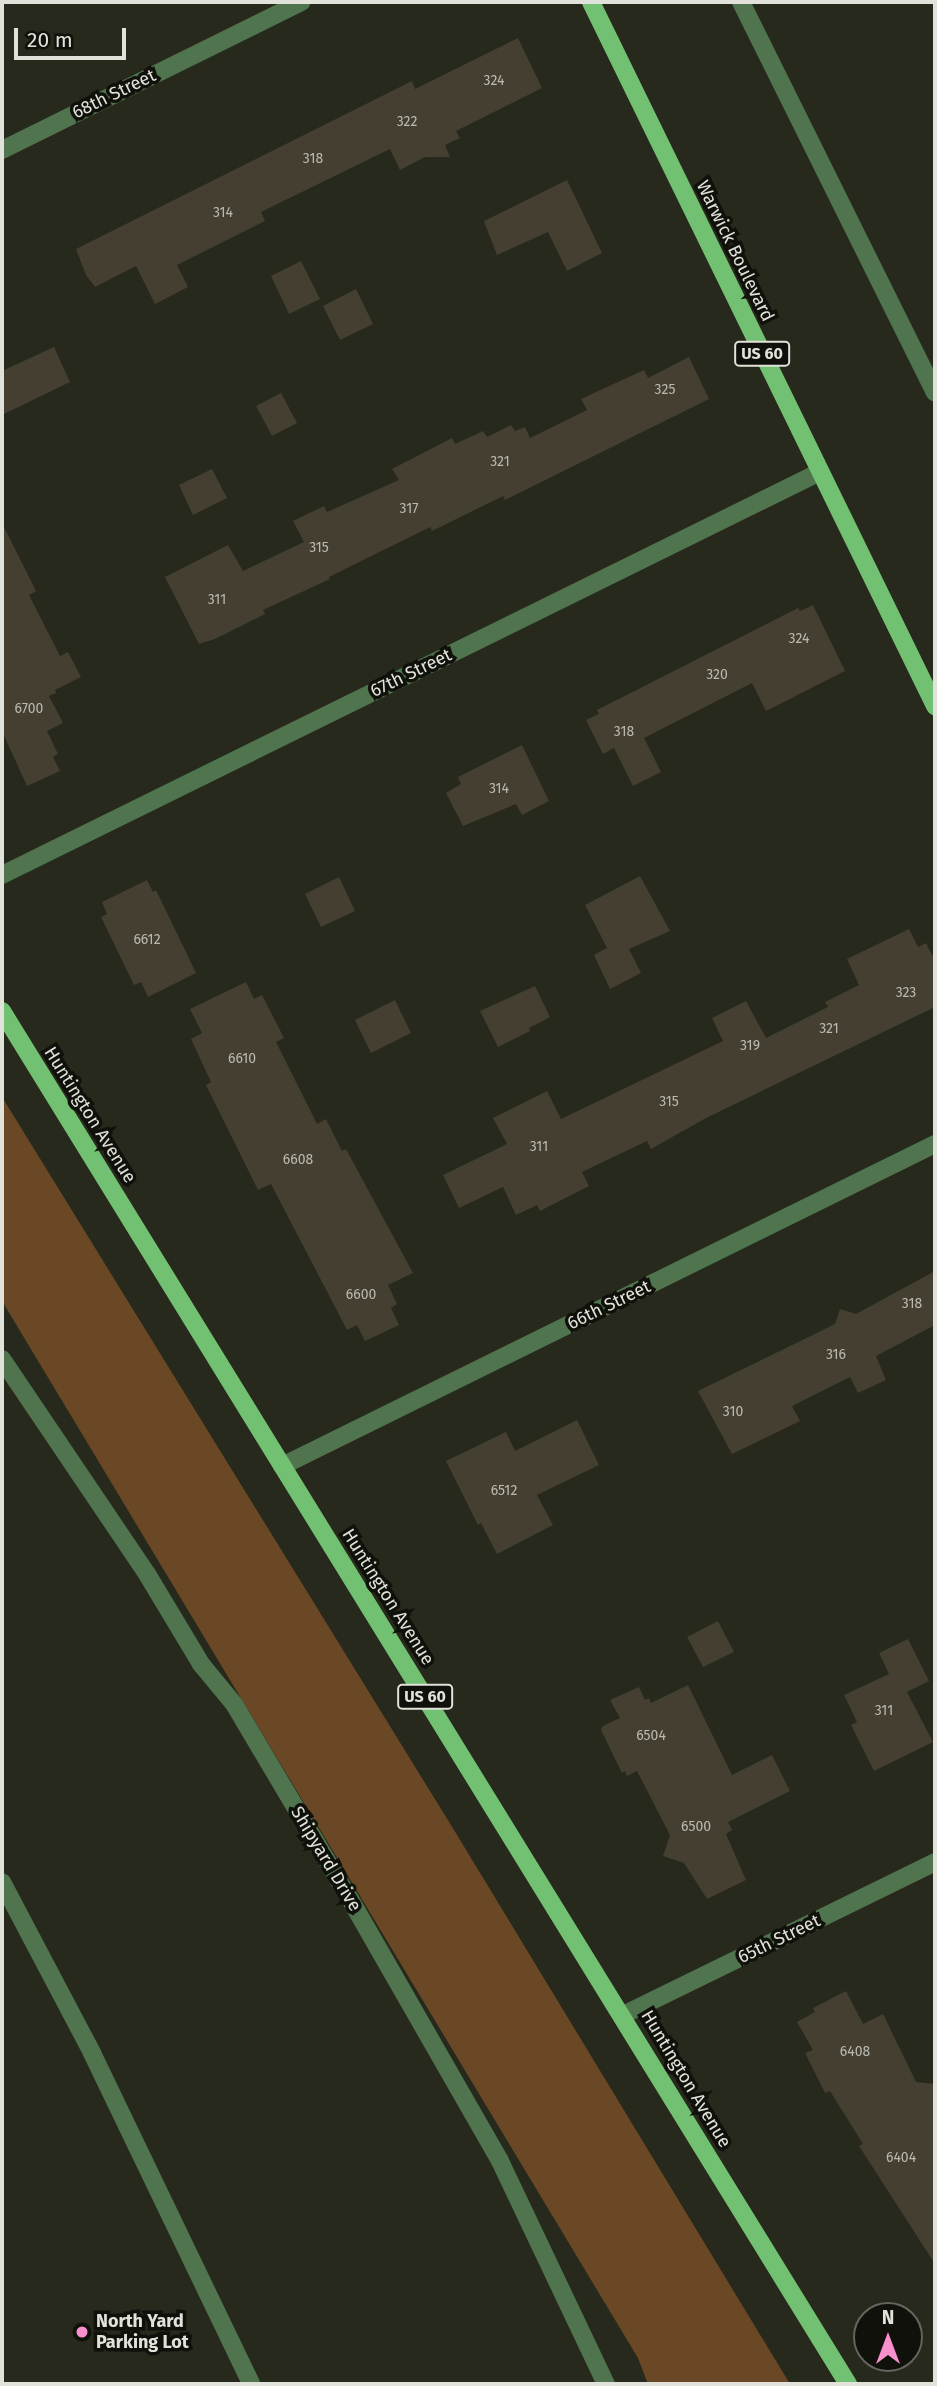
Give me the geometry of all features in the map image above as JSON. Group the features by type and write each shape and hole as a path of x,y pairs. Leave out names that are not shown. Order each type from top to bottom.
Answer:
{"main road":[{"name":"Warwick Boulevard","path":"591,2 935,706"},
{"name":"Huntington Avenue","path":"2,1011 848,2384"}],"street":[{"name":"68th Street","path":"2,149 301,2"},
{"path":"741,2 935,393"},
{"name":"67th Street","path":"2,875 820,472"},
{"name":"66th Street","path":"282,1466 935,1144"},
{"name":"Shipyard Drive","path":"2,1359 146,1574 201,1664 234,1704 350,1899 500,2161 606,2384"},
{"name":"65th Street","path":"623,2015 935,1862"},
{"path":"2,1881 86,2042 251,2384"}],"shaded area":[{"path":"2,1097 454,1830 790,2384 648,2384 638,2358 2,1301"}],"building":[{"path":"518,38 542,88 456,131 460,138 445,145 450,157 425,157 400,170 390,149 261,212 265,221 177,265 188,287 155,304 136,266 95,287 86,275 76,249 412,81 415,89"},
{"path":"567,180 602,253 567,271 548,232 497,255 484,221"},
{"path":"301,261 320,299 289,314 271,276"},
{"path":"356,289 373,324 340,340 323,306"},
{"path":"54,347 70,382 2,415 2,371"},
{"path":"689,357 709,399 505,500 503,496 432,531 430,527 263,610 265,614 215,639 199,644 165,577 228,545 243,571 304,542 293,521 324,506 327,512 399,480 392,469 452,438 455,444 483,431 487,437 511,425 515,431 525,427 530,438 587,410 581,399 644,370 648,378"},
{"path":"281,393 297,423 272,436 256,406"},
{"path":"212,469 227,498 193,515 179,485"},
{"path":"2,523 36,591 29,595 60,656 68,652 81,677 49,696 63,723 47,731 58,754 53,757 60,771 27,786 2,731"},
{"path":"813,605 845,671 766,711 752,683 644,738 661,772 633,786 614,748 603,754 586,720 599,714 597,710 798,608 800,611"},
{"path":"522,745 549,801 522,815 516,804 463,826 446,793 461,784 458,777"},
{"path":"640,876 670,931 629,949 641,973 610,989 594,955 607,948 585,905"},
{"path":"339,877 355,911 321,927 305,894"},
{"path":"147,880 153,892 156,890 196,973 148,997 141,982 134,985 101,917 107,914 102,902"},
{"path":"909,929 918,947 926,943 935,961 935,1007 706,1118 651,1149 647,1141 582,1172 589,1186 540,1211 537,1205 516,1215 503,1187 459,1208 443,1175 507,1144 493,1118 547,1091 561,1119 723,1041 712,1018 746,1001 766,1038 828,1007 825,1002 859,985 847,959"},
{"path":"246,982 254,999 262,995 284,1038 276,1042 317,1124 326,1119 342,1151 346,1149 413,1273 388,1285 397,1304 391,1308 399,1325 365,1341 357,1325 347,1330 271,1184 258,1190 206,1085 211,1082 191,1039 202,1033 190,1009"},
{"path":"535,986 550,1017 529,1028 530,1031 498,1047 480,1011"},
{"path":"395,1000 411,1033 371,1053 355,1020"},
{"path":"935,1271 935,1325 876,1356 886,1380 858,1393 850,1377 792,1406 800,1421 732,1454 698,1391 835,1324 840,1309 856,1314"},
{"path":"577,1420 599,1465 537,1495 553,1525 497,1554 481,1523 478,1525 446,1461 506,1432 515,1451"},
{"path":"718,1621 734,1652 703,1667 687,1637"},
{"path":"908,1639 929,1681 907,1692 933,1742 874,1771 851,1725 857,1722 844,1695 889,1674 879,1653"},
{"path":"688,1685 732,1775 772,1755 790,1791 728,1822 732,1830 726,1834 746,1880 707,1899 684,1863 663,1856 670,1835 637,1771 627,1776 625,1771 622,1773 601,1730 603,1726 620,1718 610,1700 639,1687 645,1700 649,1698 651,1703"},
{"path":"846,1991 863,2024 883,2014 916,2082 935,2084 935,2264 859,2146 863,2144 830,2091 825,2093 805,2053 813,2050 797,2022 815,2012 813,2008"}],"place":[{"name":"North Yard Parking Lot","path":"82,2332"}]}
